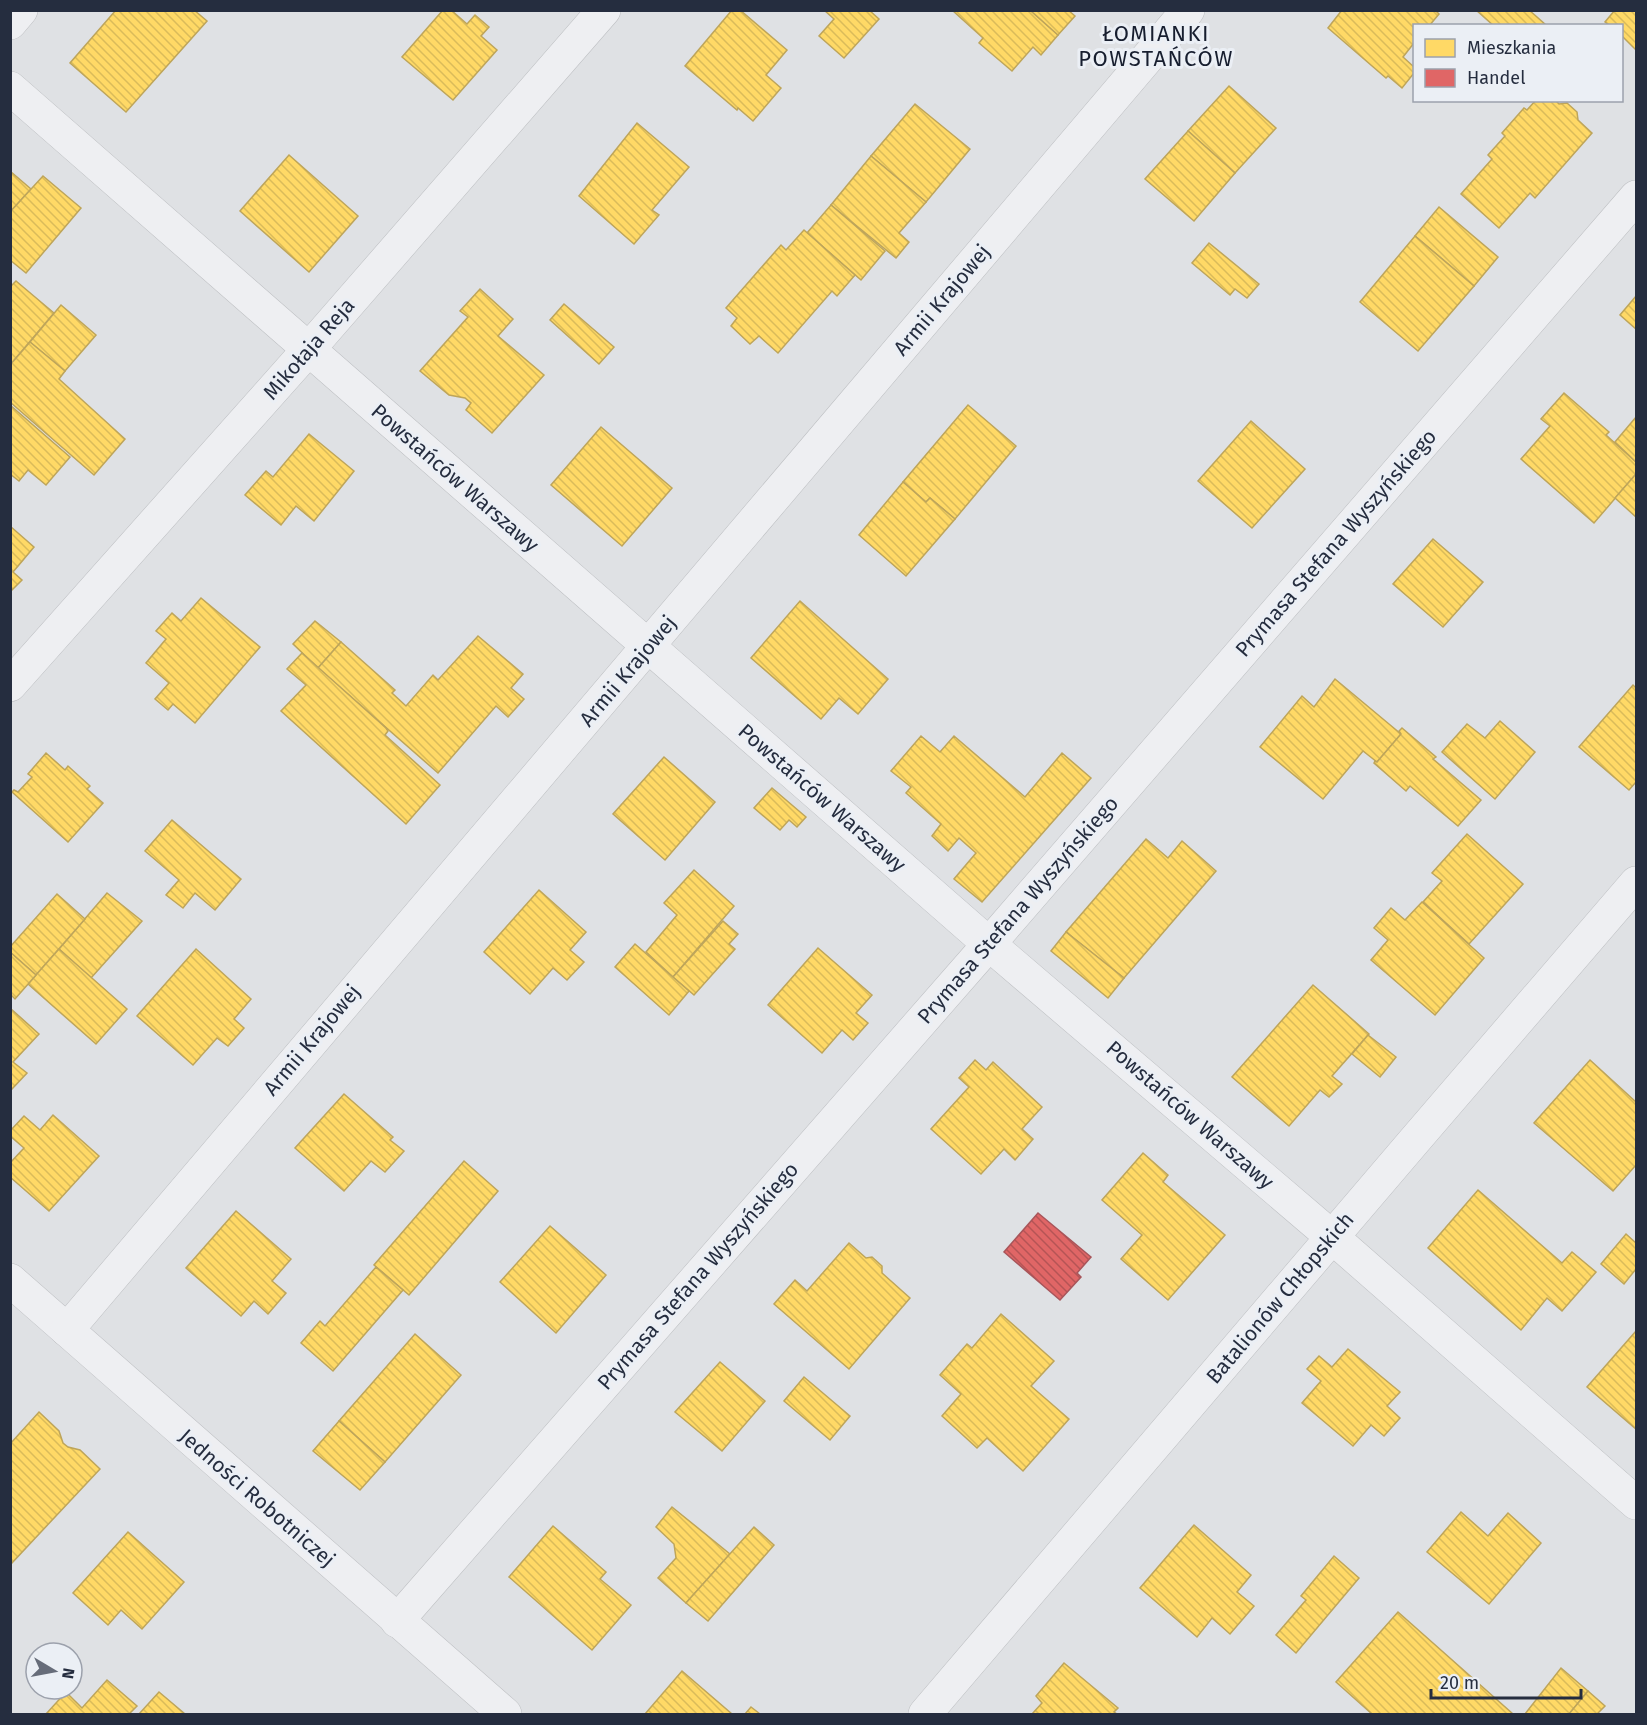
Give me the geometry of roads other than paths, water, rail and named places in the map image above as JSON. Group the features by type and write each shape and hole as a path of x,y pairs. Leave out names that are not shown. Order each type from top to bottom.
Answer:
{"street":[{"path":"10,23 21,10"},
{"name":"Mikołaja Reja","path":"10,686 308,350 604,10"},
{"name":"Armii Krajowej","path":"67,1330 1188,10"},
{"name":"Powstańców Warszawy","path":"10,88 989,944 1332,1237 1636,1503"},
{"name":"Prymasa Stefana Wyszyńskiego","path":"397,1621 989,944 1636,197"},
{"name":"Batalionów Chłopskich","path":"925,1714 1636,883"},
{"name":"Jedności Robotniczej","path":"10,1280 505,1714"}],"district":[{"name":"ŁOMIANKI POWSTAŃCÓW","path":"1156,46"}]}
